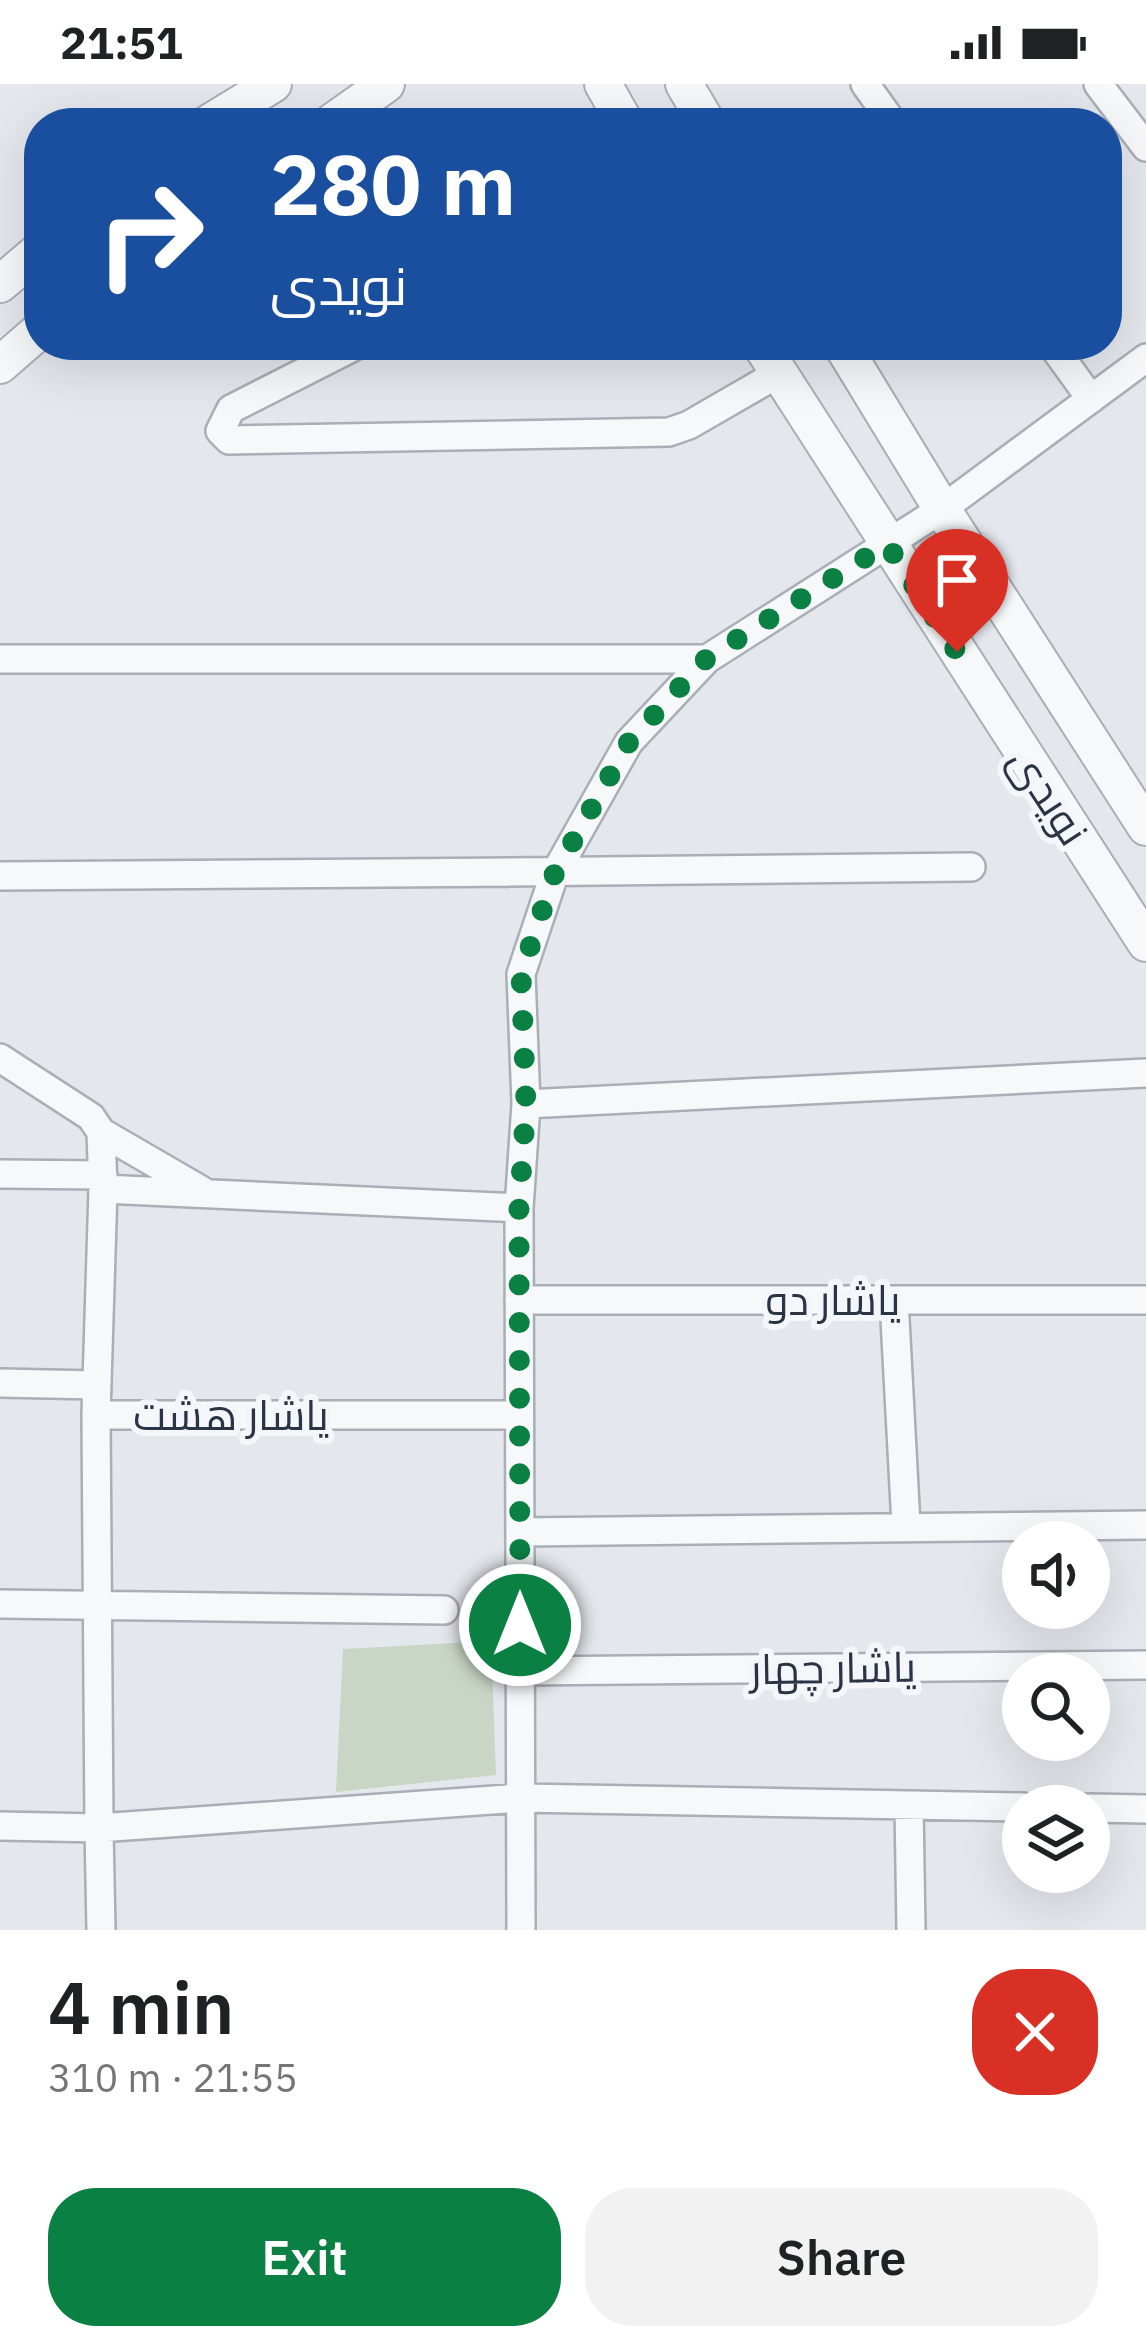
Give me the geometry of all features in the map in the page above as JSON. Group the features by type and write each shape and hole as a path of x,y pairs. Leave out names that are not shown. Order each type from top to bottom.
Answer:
{"street":[{"path":"234,108 273,84"},
{"path":"353,108 386,84"},
{"path":"1098,84 1116,108"},
{"path":"1122,116 1146,147"},
{"path":"0,284 24,264"},
{"path":"0,365 24,344"},
{"path":"521,1930 519,1208 526,1104 521,974 554,875 629,742 706,659 942,509 1146,358"},
{"path":"327,360 231,409 220,431 229,440 668,432 688,424 769,360"},
{"name":"نویدی","path":"771,360 1146,943"},
{"name":"نویدی","path":"851,360 1146,827"},
{"path":"1063,360 1091,399"},
{"path":"0,658 706,659"},
{"path":"0,876 415,871 554,875 971,867"},
{"path":"0,1058 91,1117 100,1132 103,1182"},
{"path":"526,1104 1146,1073"},
{"path":"100,1132 202,1191"},
{"path":"0,1174 202,1191 519,1208"},
{"name":"یاشار هشت","path":"103,1182 96,1415 520,1415"},
{"name":"یاشار دو","path":"519,1300 1146,1300"},
{"path":"894,1300 906,1525"},
{"path":"0,1383 97,1385"},
{"path":"96,1415 101,1930"},
{"path":"520,1532 1146,1526"},
{"path":"0,1604 444,1610"},
{"name":"یاشار چهار","path":"520,1671 1146,1664"},
{"path":"0,1826 99,1828 521,1798 1002,1807"},
{"path":"909,1805 910,1930"},
{"path":"1110,1808 1146,1809"}],"green space":[{"path":"491,1641 496,1775 336,1792 343,1649"}],"route":[{"path":"520,1625 519,1208 526,1104 521,974 554,875 629,742 706,659 887,544 957,652"}]}
